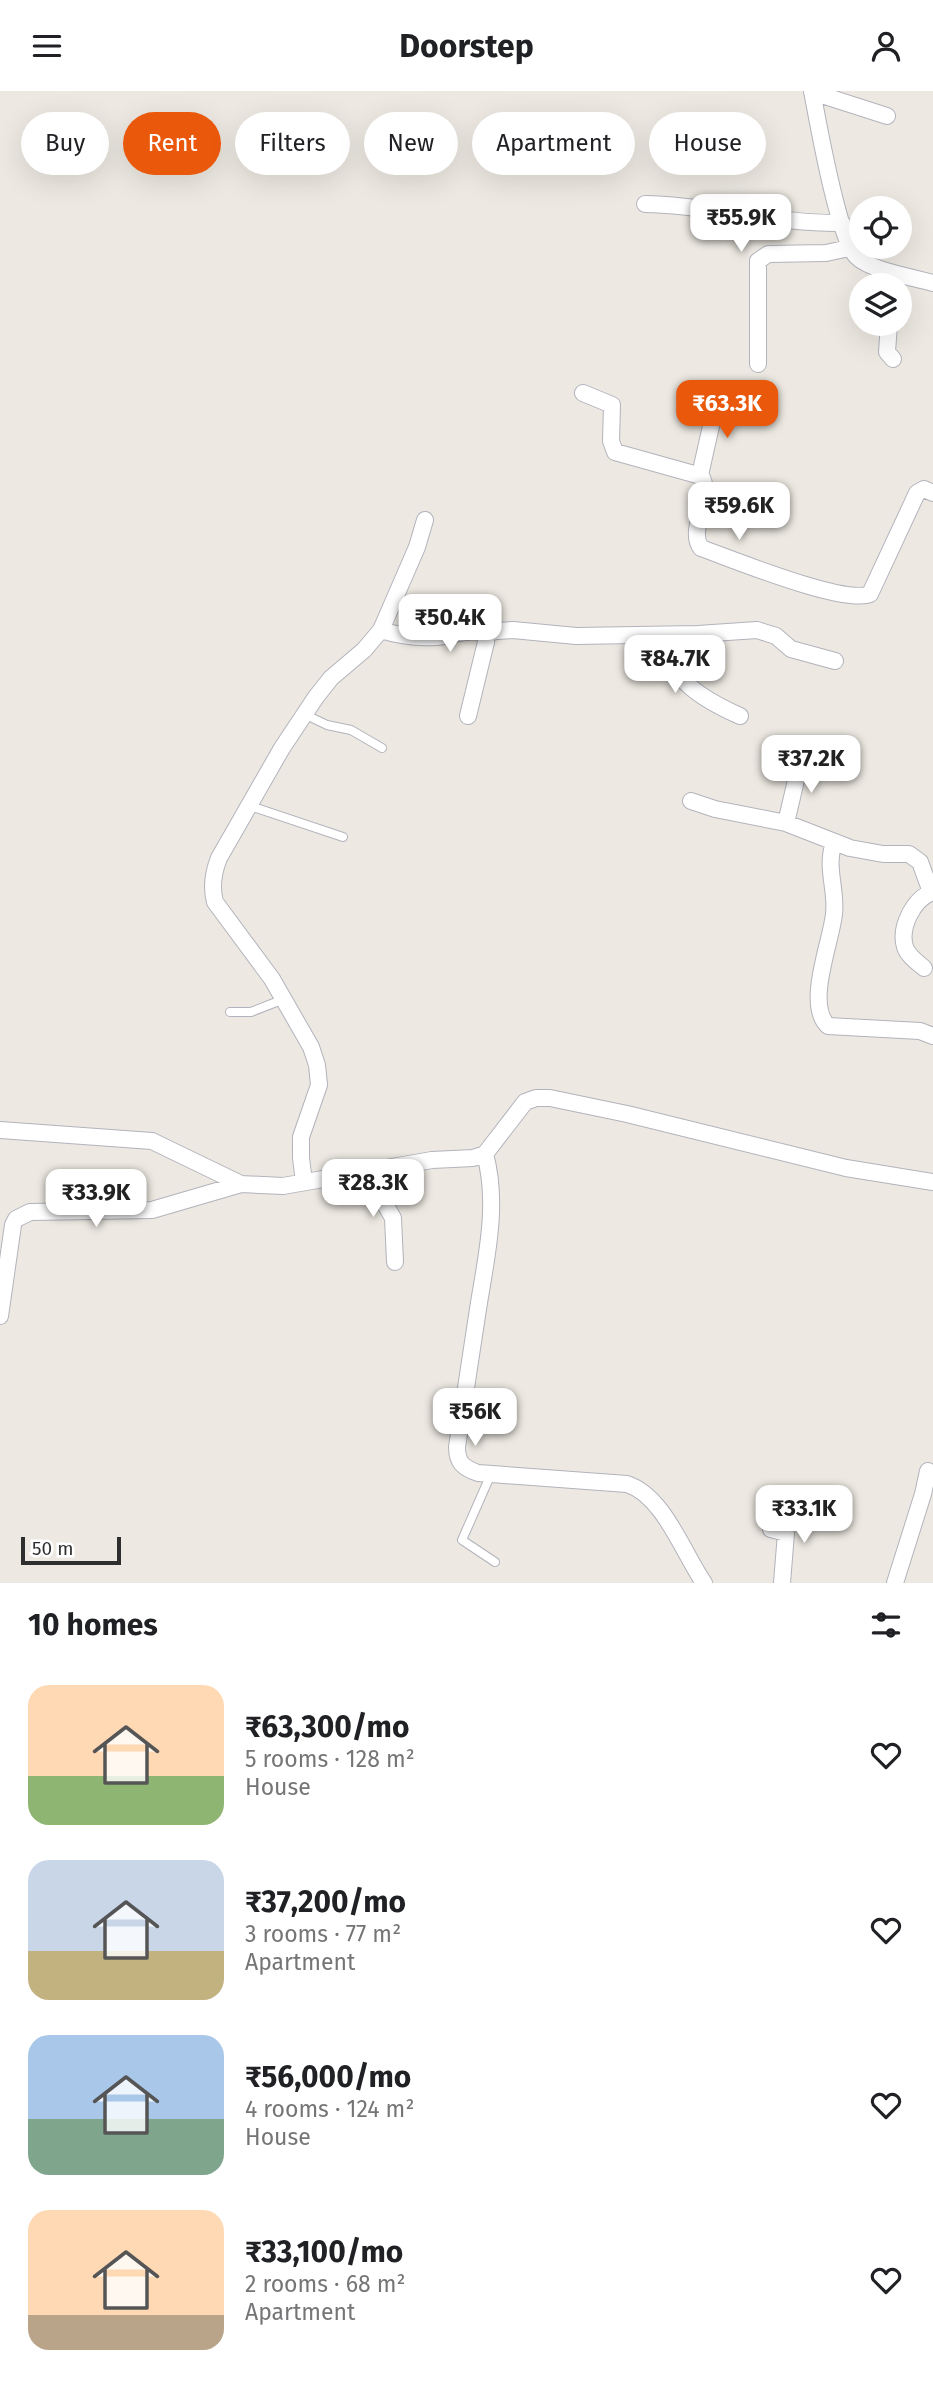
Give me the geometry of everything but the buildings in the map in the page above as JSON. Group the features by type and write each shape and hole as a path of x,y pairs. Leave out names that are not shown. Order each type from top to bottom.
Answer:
{"street":[{"path":"758,364 758,261 768,254 825,253 849,248 822,146 812,92 887,116"},
{"path":"645,204 684,205 713,212 766,216 802,223 842,223"},
{"path":"861,259 885,273"},
{"path":"912,281 933,283"},
{"path":"888,336 887,352 893,359"},
{"path":"583,393 612,405 611,441 615,452 699,475 704,479 705,488 697,535 701,548 796,582 855,597 870,594 917,493 924,489 933,493"},
{"path":"699,475 718,395"},
{"path":"304,1182 301,1137 319,1085 311,1047 272,979 215,902 214,870 304,714 331,678 364,650 381,630 417,547 425,520"},
{"path":"381,630 420,637 513,630 576,636 681,635 757,630 776,636 791,649 835,661"},
{"path":"468,716 486,642 485,634"},
{"path":"681,635 676,663 679,673 697,692 740,716"},
{"path":"786,824 801,759"},
{"path":"691,801 715,809 786,824 866,852 909,854 916,857 932,892 921,897 914,905 904,939 906,949 924,968"},
{"path":"834,843 830,867 834,913 820,986 820,1017 828,1026 919,1031 933,1035"},
{"path":"0,1130 152,1141 241,1184 283,1186 432,1160 473,1158 485,1154 525,1102 536,1098 550,1098 627,1114 846,1168 933,1182"},
{"path":"485,1154 490,1172 492,1209 457,1457 468,1470 491,1474 627,1484 639,1488 669,1523 704,1583"},
{"path":"367,1173 393,1218 395,1262"},
{"path":"0,1316 13,1225 22,1214 152,1210 241,1184"},
{"path":"895,1583 928,1471"},
{"path":"770,1515 771,1529 786,1533 782,1583"}],"lane":[{"path":"304,714 327,725 351,730 382,748"},
{"path":"250,806 343,837"},
{"path":"230,1012 251,1011 284,999"},
{"path":"491,1474 462,1540 495,1562"}]}
